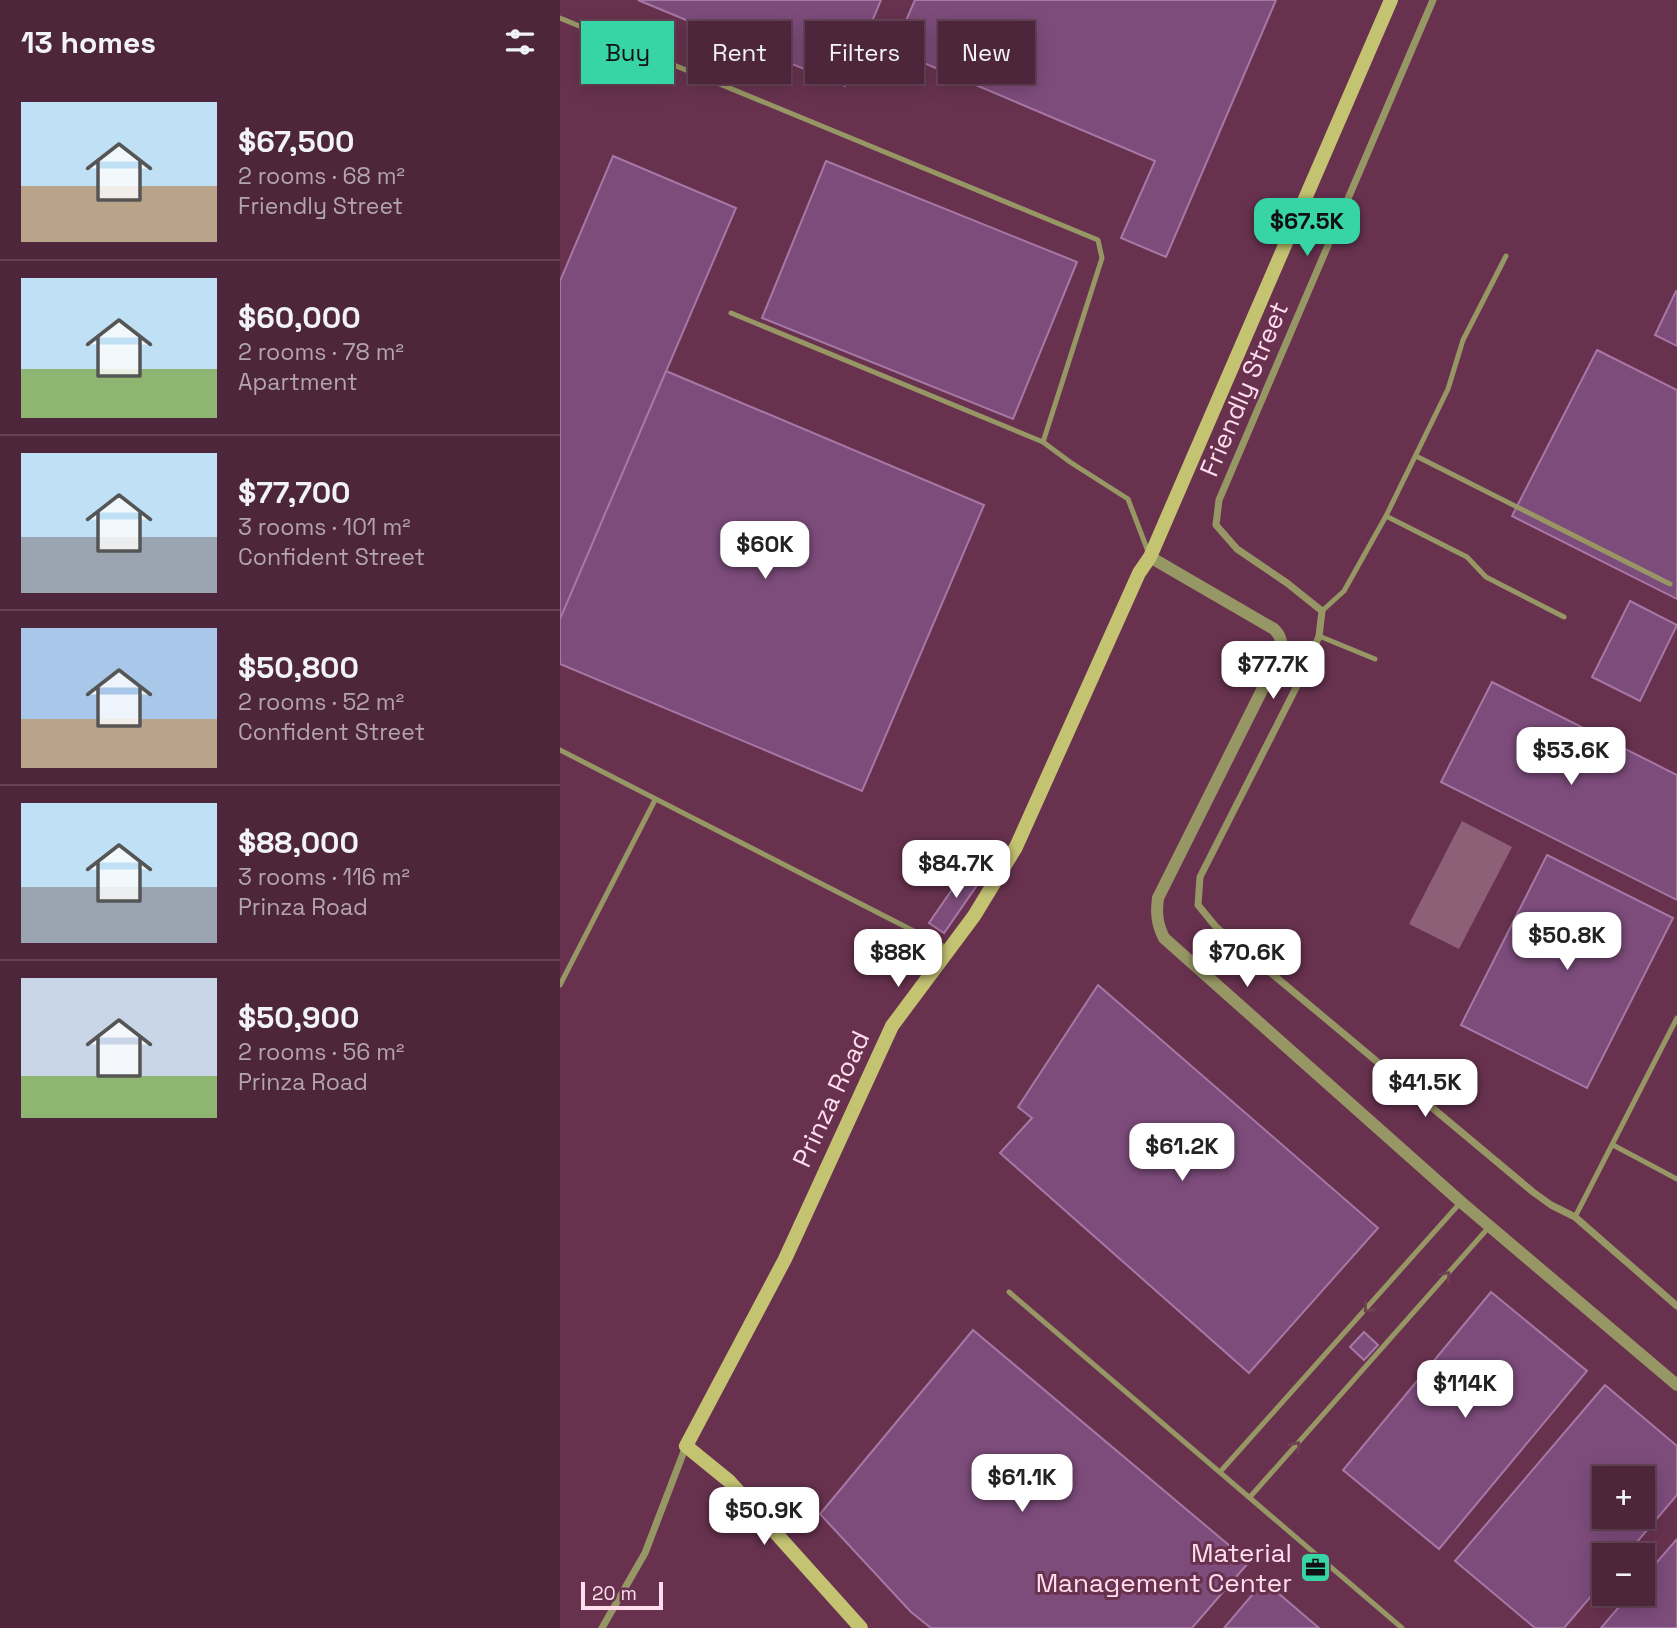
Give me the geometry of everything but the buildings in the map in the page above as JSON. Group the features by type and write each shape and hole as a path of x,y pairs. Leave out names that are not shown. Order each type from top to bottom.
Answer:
{"main road":[{"name":"Prinza Road","path":"686,1446 785,1259 892,1026 974,916 1016,847 1139,573 1150,557 1391,0"},
{"path":"686,1446 729,1481 860,1628"}],"street":[{"name":"Friendly Street","path":"1322,611 1237,549 1216,526 1219,500 1433,0"},
{"path":"1150,557 1275,629 1282,644 1280,654 1158,898 1156,912 1164,938 1461,1202 1677,1385"},
{"path":"1322,611 1320,636 1308,664 1200,877 1198,905 1216,927 1533,1192 1575,1217 1677,1306"},
{"path":"602,1628 645,1553 686,1446"}],"lane":[{"path":"560,18 1098,240 1102,258 1043,442"},
{"path":"1322,611 1344,591 1386,516 1448,389 1463,340 1506,256"},
{"path":"732,313 1043,442 1128,499 1150,557"},
{"path":"1416,456 1671,584"},
{"path":"1386,516 1467,557 1486,577 1564,617"},
{"path":"1320,636 1375,659"},
{"path":"560,750 927,936 949,950"},
{"path":"560,985 655,800"},
{"path":"1575,1217 1677,1018"},
{"path":"1613,1145 1677,1179"},
{"path":"1220,1472 1461,1202"},
{"path":"1250,1497 1490,1226"},
{"path":"1009,1292 1402,1628"}],"shaded area":[{"path":"1462,821 1512,847 1459,949 1409,924"}],"place":[{"name":"Material Management Center","path":"1315,1568"}]}
